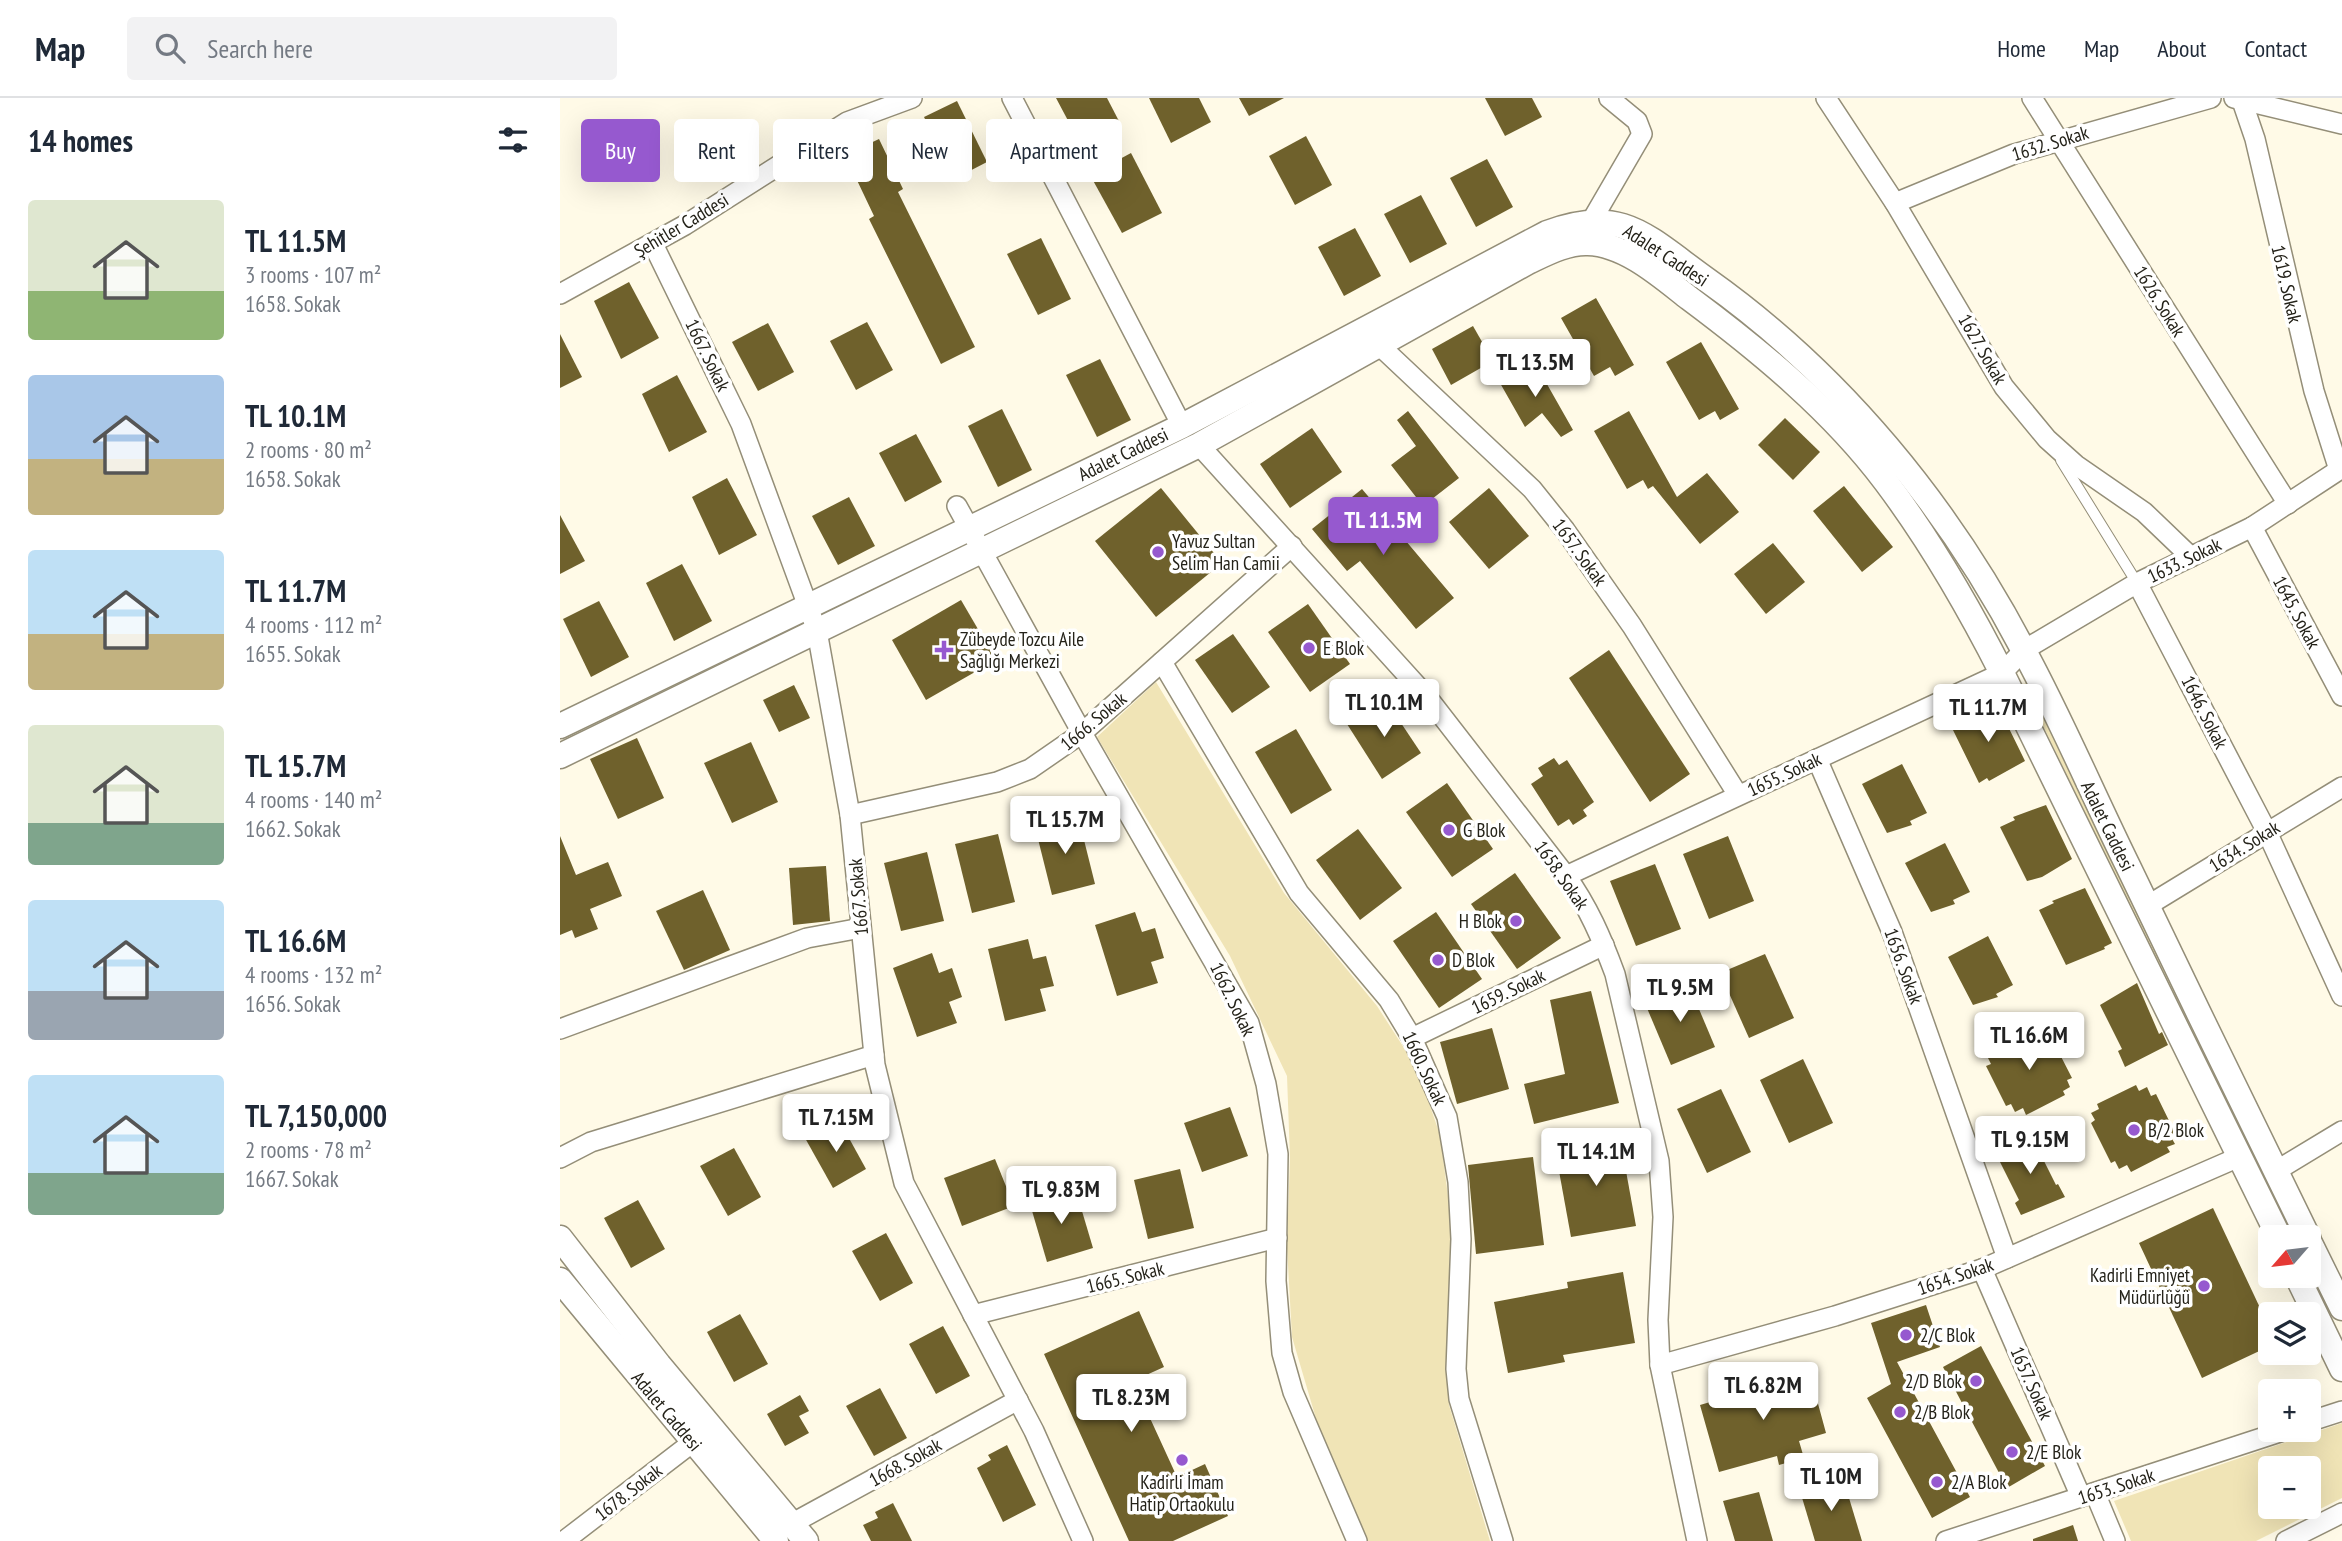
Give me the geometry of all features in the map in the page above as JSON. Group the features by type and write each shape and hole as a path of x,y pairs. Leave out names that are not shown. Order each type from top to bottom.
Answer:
{"street":[{"name":"Şehitler Caddesi","path":"560,293 653,244 847,122 912,98"},
{"path":"1012,98 1182,426"},
{"path":"1592,220 1642,134 1637,121 1609,98"},
{"name":"1627. Sokak","path":"1826,98 1895,203 2004,387 2047,439 2076,464 2144,512 2191,557"},
{"name":"1626. Sokak","path":"2032,98 2288,504"},
{"name":"1632. Sokak","path":"1895,203 1974,168 2059,140 2211,98"},
{"path":"2239,99 2342,124"},
{"name":"1619. Sokak","path":"2239,99 2255,139 2302,347 2340,469"},
{"name":"Adalet Caddesi","path":"560,726 1182,426 1529,242 1568,225 1592,220 1616,223 1655,244 1726,294 1843,398 1878,433 1937,511 2024,650 2302,1225"},
{"path":"560,756 1199,445 1528,262 1562,248 1587,242 1633,258 1724,324 1801,391 1849,439 1885,481 1927,540 1970,611 2002,673 2273,1225"},
{"name":"1667. Sokak","path":"653,244 741,424 817,631 850,816 874,1055 887,1124 904,1183 1018,1400 1083,1541"},
{"name":"1657. Sokak","path":"1379,345 1532,489 1565,530 1632,625 1738,795"},
{"name":"1658. Sokak","path":"1199,445 1428,698 1566,876 1580,896 1604,945 1615,974 1659,1161 1663,1217 1658,1320 1660,1365 1697,1541"},
{"name":"1633. Sokak","path":"2002,673 2024,650 2137,583 2252,527 2340,469"},
{"name":"1662. Sokak","path":"957,506 1082,733 1249,1023 1266,1084 1278,1154 1277,1238 1282,1353 1293,1392 1357,1541"},
{"name":"1645. Sokak","path":"2252,527 2342,696"},
{"name":"1666. Sokak","path":"850,816 997,782 1030,769 1082,733 1292,546"},
{"name":"1646. Sokak","path":"2137,583 2267,832 2342,996"},
{"name":"1660. Sokak","path":"1162,662 1299,893 1389,1000 1412,1038 1447,1117 1458,1182 1460,1217 1456,1369 1459,1399 1503,1541"},
{"name":"1655. Sokak","path":"1566,876 2002,673"},
{"name":"1656. Sokak","path":"1817,759 1892,932 2007,1258"},
{"name":"1634. Sokak","path":"2147,906 2342,787"},
{"path":"560,1030 807,938 861,928"},
{"name":"1659. Sokak","path":"1412,1038 1604,945"},
{"path":"560,1158 591,1142 874,1055"},
{"path":"2276,1171 2342,1131"},
{"name":"1654. Sokak","path":"1660,1365 1835,1316 1982,1269 2239,1157"},
{"path":"560,1238 791,1535"},
{"name":"1665. Sokak","path":"973,1315 1277,1238"},
{"name":"Adalet Caddesi","path":"2321,1265 2342,1308"},
{"name":"1657. Sokak","path":"1982,1269 2088,1495 2115,1541"},
{"name":"Adalet Caddesi","path":"560,1280 692,1442 791,1535"},
{"path":"2303,1288 2342,1369"},
{"name":"1668. Sokak","path":"791,1535 1018,1400"},
{"path":"2321,1418 2342,1411"},
{"name":"1653. Sokak","path":"1946,1541 2258,1439"},
{"name":"1678. Sokak","path":"564,1541 692,1442"},
{"path":"2286,1541 2342,1513"}],"lane":[{"name":"1646. Sokak","path":"2047,439 2137,583"}],"shaded area":[{"path":"1156,682 1284,893 1377,1006 1417,1068 1440,1135 1451,1219 1447,1345 1449,1405 1490,1541 1364,1541 1317,1422 1292,1337 1287,1247 1290,1158 1287,1076 1230,956 1097,737"},
{"path":"2027,683 2287,1225 2284,1225 2023,684"},
{"path":"2342,1423 2342,1498 2321,1508 2321,1456 2258,1456 2258,1519 2300,1519 2256,1541 2131,1541 2114,1501 2286,1442 2321,1442 2321,1430"}],"building":[{"path":"1056,98 1107,98 1118,119 1067,119"},
{"path":"1149,98 1199,98 1211,122 1171,143"},
{"path":"1239,98 1284,98 1249,116"},
{"path":"1485,98 1532,98 1542,117 1505,136"},
{"path":"957,101 966,119 925,119 924,117"},
{"path":"972,132 986,160 972,170"},
{"path":"1306,136 1332,185 1295,205 1269,156"},
{"path":"879,139 887,156 887,182 900,182 903,189 898,192 975,347 941,364 869,219 874,216 858,182 873,182 873,142"},
{"path":"1131,153 1162,213 1122,233 1094,182 1122,182 1122,158"},
{"path":"1487,159 1513,207 1476,227 1450,178"},
{"path":"1421,195 1447,244 1410,263 1384,214"},
{"path":"1355,228 1381,276 1344,296 1318,247"},
{"path":"1041,238 1071,299 1038,315 1007,254"},
{"path":"629,282 659,338 621,359 594,301"},
{"path":"1596,298 1634,365 1615,376 1610,367 1594,376 1561,318"},
{"path":"867,322 893,370 856,390 830,341"},
{"path":"768,323 794,372 758,391 732,342"},
{"path":"1473,326 1493,361 1451,385 1432,349"},
{"path":"560,334 582,377 560,388"},
{"path":"1701,342 1739,409 1720,420 1715,411 1699,420 1666,362"},
{"path":"1100,359 1131,420 1097,437 1066,375"},
{"path":"1535,363 1573,430 1561,437 1542,413 1525,427 1500,383"},
{"path":"677,375 707,432 669,452 642,394"},
{"path":"1002,409 1032,470 998,487 968,426"},
{"path":"1408,411 1459,478 1423,506 1391,465 1416,446 1397,420"},
{"path":"1629,411 1677,497 1707,473 1739,512 1700,544 1653,486 1648,489 1643,480 1627,489 1594,431"},
{"path":"1785,418 1820,452 1793,480 1758,445"},
{"path":"1312,428 1342,472 1290,508 1260,464"},
{"path":"916,434 942,482 905,502 879,453"},
{"path":"727,478 757,535 719,555 692,497"},
{"path":"1844,486 1893,547 1862,572 1813,511"},
{"name":"Yavuz Sultan Selim Han Camii","path":"1161,488 1222,563 1156,617 1095,541"},
{"path":"1489,488 1529,536 1489,569 1449,522"},
{"path":"1362,489 1454,598 1416,629 1360,561 1347,571 1312,529"},
{"path":"849,497 875,546 838,565 812,516"},
{"path":"560,515 585,561 560,574"},
{"path":"1773,543 1805,582 1766,614 1734,574"},
{"path":"682,564 712,621 674,641 646,583"},
{"name":"Zübeyde Tozcu Aile Sağlığı Merkezi","path":"961,600 996,660 926,700 892,640"},
{"path":"599,601 629,657 591,677 563,619"},
{"name":"E Blok","path":"1308,604 1350,664 1310,692 1268,632"},
{"path":"1233,634 1270,687 1232,713 1195,660"},
{"path":"1609,650 1690,774 1650,802 1569,678"},
{"path":"794,685 810,718 779,732 763,700"},
{"path":"1385,699 1421,753 1382,779 1347,724"},
{"path":"1998,706 2025,761 1989,781 1987,778 1979,783 1952,728 1989,707"},
{"path":"1296,729 1332,790 1291,814 1255,752"},
{"path":"637,738 664,798 618,819 590,759"},
{"path":"751,742 778,802 732,823 704,763"},
{"path":"1554,758 1559,765 1567,760 1594,802 1583,810 1587,816 1573,825 1569,819 1558,826 1531,784 1543,776 1538,768"},
{"path":"1902,764 1927,813 1910,821 1912,825 1887,833 1862,784"},
{"name":"G Blok","path":"1447,783 1493,849 1452,877 1406,812"},
{"path":"2046,805 2072,859 2042,877 2027,881 2000,827 2015,820 2013,817"},
{"path":"1078,816 1095,884 1052,895 1035,827"},
{"path":"1358,829 1402,888 1360,920 1316,860"},
{"path":"998,834 1015,902 972,913 955,844"},
{"path":"560,836 576,875 608,862 622,896 590,909 598,929 575,938 572,930 560,935"},
{"path":"1728,836 1754,901 1709,919 1683,854"},
{"path":"1945,843 1970,892 1953,900 1955,904 1931,912 1905,863"},
{"path":"927,852 944,921 901,931 884,863"},
{"path":"1655,864 1681,929 1636,946 1610,881"},
{"path":"826,866 830,921 793,925 789,868"},
{"name":"H Blok","path":"1515,873 1561,938 1517,969 1471,904"},
{"path":"2085,888 2112,943 2104,947 2105,949 2066,965 2039,910 2054,903 2052,901"},
{"path":"703,890 730,950 684,970 656,911"},
{"path":"1135,912 1142,932 1155,928 1164,958 1151,962 1158,983 1117,996 1095,925"},
{"name":"D Blok","path":"1436,912 1482,979 1439,1008 1393,941"},
{"path":"1988,936 2013,985 1996,994 1998,997 1973,1005 1948,957"},
{"path":"1028,939 1033,959 1046,956 1054,986 1040,989 1046,1011 1005,1021 988,949"},
{"path":"932,953 939,973 952,968 962,997 949,1002 957,1023 917,1037 893,968"},
{"path":"1765,954 1794,1018 1749,1038 1720,973"},
{"path":"1688,983 1715,1047 1671,1065 1644,1001"},
{"path":"2137,983 2159,1034 2162,1032 2168,1045 2125,1067 2118,1051 2122,1049 2100,1005"},
{"path":"1591,991 1619,1103 1534,1124 1524,1084 1565,1074 1550,1000"},
{"path":"1492,1028 1509,1089 1457,1104 1440,1042"},
{"path":"2032,1028 2035,1034 2042,1030 2047,1039 2051,1037 2072,1078 2067,1080 2070,1087 2063,1091 2065,1095 2026,1115 2023,1108 2015,1112 2011,1104 2006,1106 1986,1066 1991,1064 1987,1056 1995,1052 1993,1048"},
{"path":"1803,1059 1833,1123 1789,1143 1760,1080"},
{"name":"B/2 Blok","path":"2136,1085 2139,1091 2147,1087 2151,1096 2156,1094 2176,1135 2171,1137 2175,1144 2167,1147 2170,1152 2131,1172 2127,1165 2119,1169 2115,1161 2111,1163 2091,1123 2095,1120 2091,1113 2099,1109 2097,1104"},
{"path":"1721,1089 1751,1152 1707,1173 1677,1109"},
{"path":"1230,1107 1248,1156 1202,1172 1184,1123"},
{"path":"839,1120 866,1169 833,1188 805,1138"},
{"path":"2034,1134 2041,1148 2038,1149 2065,1197 2021,1215 2015,1203 2019,1200 1997,1156"},
{"path":"1620,1138 1636,1226 1571,1237 1555,1149"},
{"path":"734,1148 761,1197 728,1216 700,1166"},
{"path":"1533,1157 1544,1245 1476,1254 1468,1165"},
{"path":"995,1159 1014,1206 962,1226 944,1178"},
{"path":"1180,1169 1194,1228 1148,1239 1134,1180"},
{"path":"1076,1191 1093,1248 1047,1262 1030,1204"},
{"path":"638,1200 665,1249 631,1268 604,1218"},
{"name":"Kadirli Emniyet Müdürlüğü","path":"2213,1208 2258,1304 2258,1352 2202,1378 2139,1243"},
{"path":"886,1233 913,1283 880,1301 852,1251"},
{"path":"1623,1272 1635,1343 1563,1355 1565,1362 1508,1373 1494,1302 1568,1288 1567,1282"},
{"path":"1926,1305 1940,1347 1897,1362 1970,1497 1932,1518 1867,1398 1891,1384 1871,1323"},
{"path":"1139,1311 1164,1367 1133,1381 1177,1477 1205,1464 1228,1516 1173,1541 1129,1541 1044,1354"},
{"path":"740,1314 768,1364 734,1382 707,1332"},
{"path":"943,1326 970,1376 936,1394 909,1344"},
{"path":"1981,1346 2045,1466 2007,1488 1943,1367"},
{"path":"1783,1368 1787,1385 1811,1378 1826,1433 1799,1441 1804,1458 1779,1465 1777,1456 1719,1472 1700,1405 1758,1388 1755,1375"},
{"path":"880,1388 907,1438 874,1456 846,1406"},
{"path":"800,1395 809,1411 799,1416 809,1433 785,1446 767,1414"},
{"path":"1007,1445 1036,1505 1003,1522 977,1468 991,1460 988,1455"},
{"path":"1843,1478 1862,1541 1815,1541 1800,1491"},
{"path":"1759,1492 1773,1541 1735,1541 1723,1501"},
{"path":"893,1503 912,1541 871,1541 863,1525 878,1518 875,1512"},
{"path":"2073,1525 2078,1541 2033,1541 2033,1539"}],"place":[{"name":"Yavuz Sultan Selim Han Camii","path":"1158,552"},
{"name":"E Blok","path":"1309,648"},
{"name":"Zübeyde Tozcu Aile Sağlığı Merkezi","path":"944,650"},
{"name":"G Blok","path":"1449,830"},
{"name":"H Blok","path":"1516,921"},
{"name":"D Blok","path":"1438,960"},
{"name":"B/2 Blok","path":"2134,1130"},
{"name":"Kadirli Emniyet Müdürlüğü","path":"2204,1286"},
{"name":"2/C Blok","path":"1906,1335"},
{"name":"2/D Blok","path":"1976,1381"},
{"name":"2/B Blok","path":"1900,1412"},
{"name":"2/E Blok","path":"2012,1452"},
{"name":"Kadirli İmam Hatip Ortaokulu","path":"1182,1460"},
{"name":"2/A Blok","path":"1937,1482"}]}
